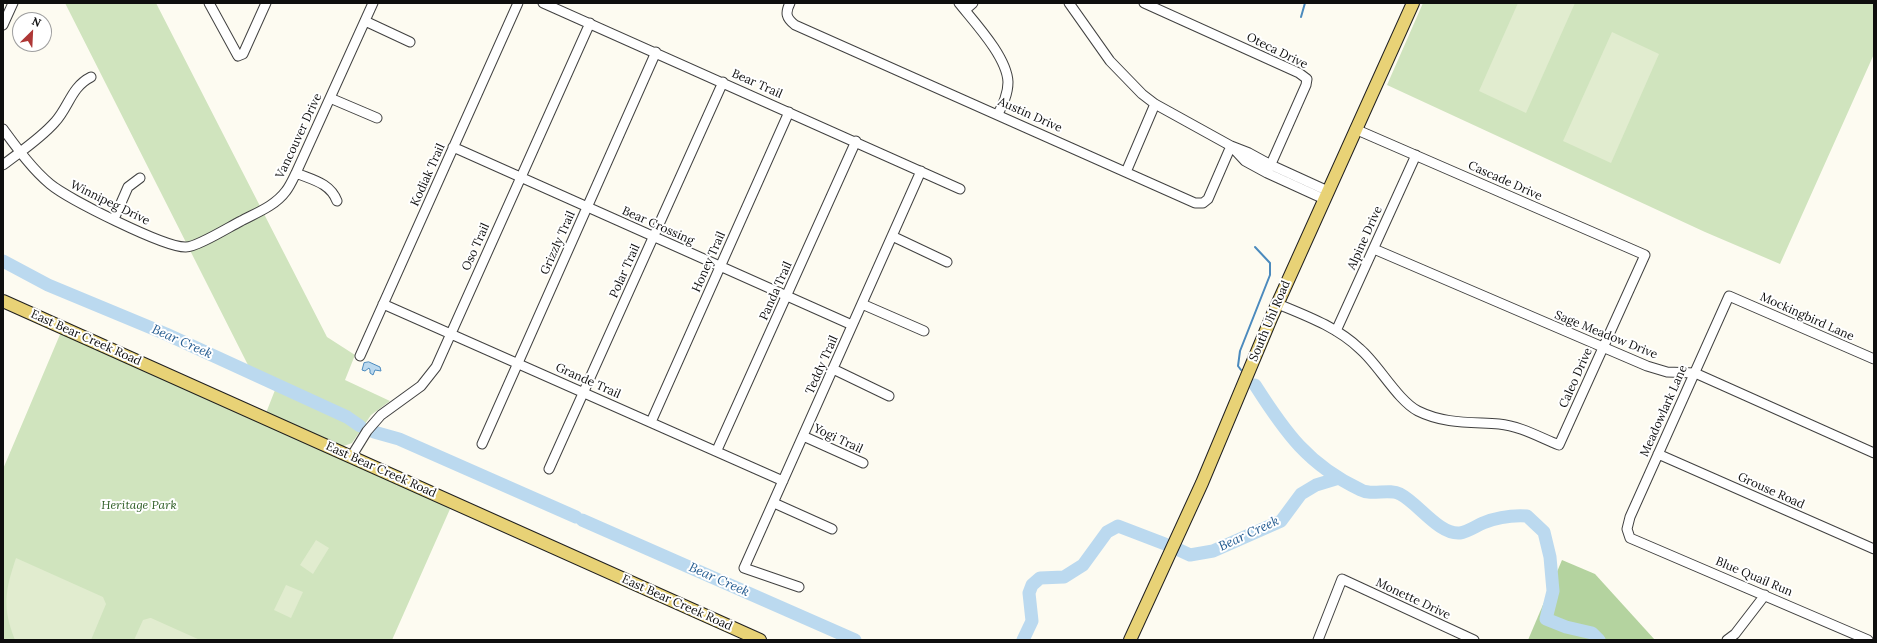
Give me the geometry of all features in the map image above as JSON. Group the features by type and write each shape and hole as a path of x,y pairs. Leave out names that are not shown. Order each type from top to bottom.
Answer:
{"main road":[{"name":"South Uhl Road","path":"1130,640 1202,483 1278,304 1355,129 1413,3"},
{"name":"East Bear Creek Road","path":"3,301 760,640"}],"street":[{"path":"3,25 13,3"},
{"path":"209,3 238,56 243,54 266,3"},
{"name":"Vancouver Drive","path":"203,241 276,201 286,192 373,3"},
{"name":"Kodiak Trail","path":"360,356 518,3"},
{"name":"Bear Trail","path":"543,3 856,141 960,189"},
{"name":"Austin Drive","path":"790,3 786,15 795,25 998,114 1195,203 1203,203 1208,200 1231,146"},
{"path":"974,3 962,6 993,47 1006,70 1007,91 998,114"},
{"name":"Oteca Drive","path":"1144,3 1299,73 1307,79 1306,85 1269,169"},
{"path":"1073,4 1110,61 1142,94 1155,104 1231,146 1249,152 1269,169 1326,195"},
{"path":"365,21 410,42"},
{"name":"Oso Trail","path":"351,457 367,431 381,415 421,386 436,367 590,23"},
{"name":"Grizzly Trail","path":"482,444 656,52"},
{"path":"3,165 35,142 54,123 63,113 76,88 91,77"},
{"name":"Polar Trail","path":"549,469 723,82"},
{"path":"330,98 377,118"},
{"path":"1126,172 1155,104"},
{"name":"Honey Trail","path":"651,422 789,112"},
{"name":"Winnipeg Drive","path":"3,129 20,152 48,183 57,190 114,219 174,246 188,248 203,241"},
{"name":"Cascade Drive","path":"1355,129 1645,255"},
{"name":"Panda Trail","path":"717,450 856,141"},
{"name":"Bear Crossing","path":"454,147 852,325"},
{"name":"Alpine Drive","path":"1336,331 1416,155"},
{"name":"Teddy Trail","path":"799,587 744,568 921,171"},
{"path":"296,173 328,187 333,192 337,201"},
{"path":"114,219 128,186 140,178"},
{"path":"892,236 947,262"},
{"name":"Sage Meadow Drive","path":"1374,249 1647,366 1667,372 1695,373 1874,453"},
{"name":"Caleo Drive","path":"1336,331 1361,349 1399,394 1417,411 1444,421 1500,424 1522,429 1559,445 1645,255"},
{"name":"Mockingbird Lane","path":"1729,296 1874,359"},
{"name":"Meadowlark Lane","path":"1630,538 1627,529 1630,517 1729,296"},
{"name":"Grande Trail","path":"383,304 717,450 783,481"},
{"path":"862,304 924,331"},
{"path":"1278,304 1329,326 1336,331"},
{"path":"833,369 889,396"},
{"name":"Yogi Trail","path":"803,436 863,463"},
{"name":"Grouse Road","path":"1658,454 1874,549"},
{"path":"774,503 832,529"},
{"name":"Blue Quail Run","path":"1630,538 1868,640"},
{"name":"Monette Drive","path":"1318,640 1342,579 1474,640"},
{"path":"1727,640 1735,634 1765,595"}],"green space":[{"path":"65,3 156,3 327,337 355,355 345,380 390,401 371,415 352,443 341,447 266,413 277,385 250,369"},
{"path":"1423,3 1874,3 1874,54 1780,264 1705,232 1387,85"},
{"path":"1518,3 1575,3 1526,113 1479,91"},
{"path":"1612,32 1659,54 1611,163 1563,141"},
{"name":"Heritage Park","path":"64,325 454,500 392,640 3,640 3,469"},
{"path":"316,540 329,548 313,574 300,565"},
{"path":"16,558 103,597 106,604 91,640 15,640 8,618 6,599 9,580"},
{"path":"1562,560 1595,574 1655,640 1528,640"},
{"path":"286,585 303,592 291,618 274,610"},
{"path":"151,618 200,640 134,640 143,620"}],"water":[{"path":"369,362 380,367 381,371 375,370 373,375 370,373 369,368 365,371 362,370 364,363"}],"waterway":[{"path":"1301,17 1305,3"},
{"path":"1241,370 1238,366 1240,351 1270,275 1270,263 1255,247"},
{"name":"Bear Creek","path":"3,261 48,285 166,334 347,417 360,426"},
{"name":"Bear Creek","path":"1255,385 1277,418 1299,446 1326,470 1365,492 1396,492 1407,498 1437,524 1452,532 1460,533 1494,519 1510,516 1527,516 1544,532 1550,557 1553,591 1546,619 1566,627 1592,633 1599,640"},
{"name":"Bear Creek","path":"374,432 399,439 576,517"},
{"name":"Bear Creek","path":"1177,549 1190,555 1213,551 1281,521 1301,494 1316,485 1339,478"},
{"name":"Bear Creek","path":"582,520 855,640"},
{"name":"Bear Creek","path":"1023,640 1032,621 1029,593 1032,585 1040,578 1064,577 1083,565 1107,532 1118,526 1165,544"}]}
